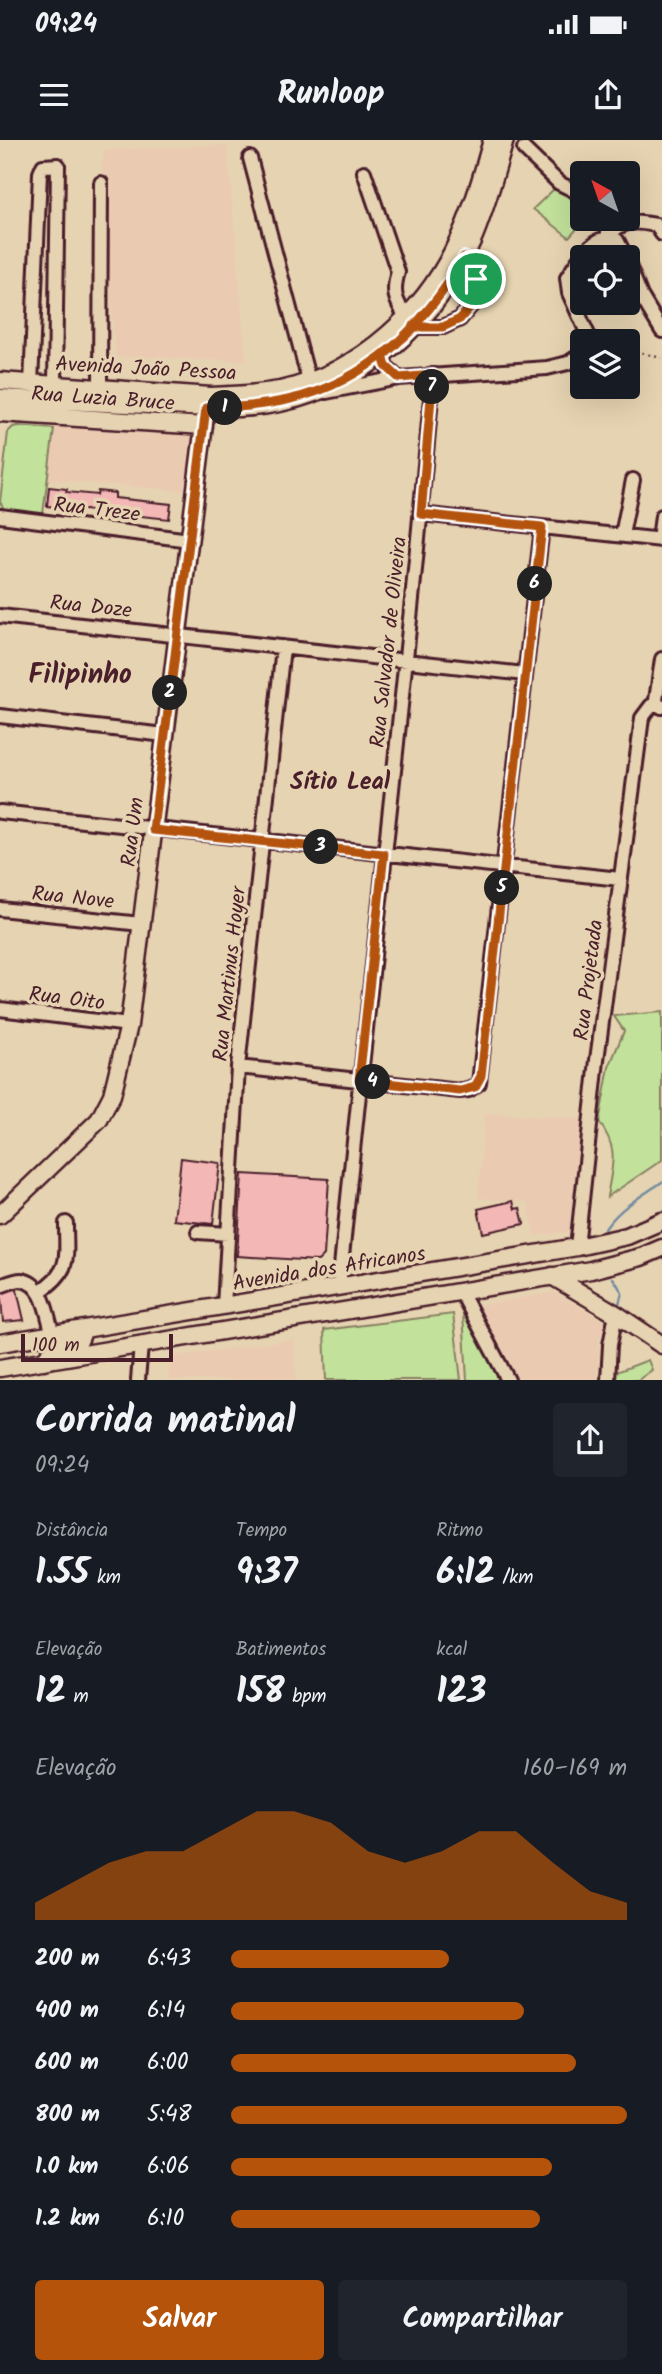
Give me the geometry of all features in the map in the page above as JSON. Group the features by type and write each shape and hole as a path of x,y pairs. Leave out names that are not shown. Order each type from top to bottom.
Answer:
{"main road":[{"name":"Avenida João Pessoa","path":"0,412 240,408 273,404 310,388 347,379 383,356 410,322 456,246 476,195 492,140"},
{"name":"Avenida João Pessoa","path":"0,381 211,396 310,388 410,322 444,291 479,225 505,140"},
{"name":"Rua Um","path":"0,1215 99,1120 112,1095 129,1025 206,408"},
{"name":"Rua Luzia Bruce","path":"0,412 204,426"},
{"name":"Avenida dos Africanos","path":"0,1343 578,1247 627,1236 662,1221"},
{"path":"0,1368 614,1265 662,1248"},
{"path":"461,1292 460,1283 467,1275 522,1266 542,1253"},
{"path":"366,1307 392,1294 412,1290 418,1284 415,1275"},
{"path":"552,1276 662,1345"},
{"path":"44,1361 58,1346 79,1341 81,1330"}],"street":[{"path":"524,149 559,183 570,188"},
{"path":"250,158 310,388 433,375 548,368 570,362"},
{"path":"31,384 40,173 43,166 58,165 55,385"},
{"path":"364,172 398,272 394,284 396,302 410,322 443,327 460,319 474,302 476,279 464,257"},
{"path":"100,388 101,183"},
{"path":"585,329 569,293 567,278 596,242 608,237 618,226 629,223 656,225 662,234"},
{"path":"608,231 608,237"},
{"path":"608,237 617,240 620,245"},
{"path":"640,293 662,331"},
{"path":"383,356 386,366 399,378"},
{"name":"Rua Salvador de Oliveira","path":"339,1287 359,1080 406,662 433,375"},
{"path":"622,535 633,480"},
{"path":"421,514 660,540 662,516"},
{"name":"Rua Treze","path":"0,516 190,540"},
{"path":"238,1067 460,1091 475,1087 481,1076 542,527"},
{"name":"Rua Doze","path":"0,616 526,674"},
{"name":"Rua Martinus Hoyer","path":"224,1307 238,1067 283,647"},
{"path":"659,706 662,659"},
{"name":"Rua Projetada","path":"578,1247 597,1060 642,718 651,706 659,706"},
{"path":"0,716 165,735"},
{"path":"0,812 620,879"},
{"name":"Rua Nove","path":"0,909 141,924"},
{"name":"Rua Oito","path":"0,1009 129,1025"},
{"path":"39,1292 56,1280 66,1265 66,1223"},
{"path":"198,1232 228,1234"},
{"path":"0,1286 19,1280 33,1284 39,1292 53,1335"},
{"path":"461,1292 508,1380"},
{"path":"608,1380 610,1345 616,1314"},
{"path":"138,1380 141,1345"}],"path":[{"path":"640,352 662,358"}],"shaded area":[{"path":"227,145 246,361 115,357 102,168 104,150"},
{"path":"55,424 196,433 186,491 49,480"},
{"path":"485,1113 583,1119 569,1232 535,1236 527,1202 478,1198"},
{"path":"553,1292 608,1323 599,1340 597,1380 516,1380 476,1306"},
{"path":"294,1339 296,1380 168,1380 171,1357"}],"green space":[{"path":"557,186 570,198 570,231 574,231 569,237 533,209"},
{"path":"18,426 54,429 43,514 9,511 4,509 0,502 8,432"},
{"path":"662,1012 662,1160 607,1197 613,1158 610,1141 599,1122 609,1067 624,1031 614,1016"},
{"path":"463,1313 497,1375 500,1380 467,1380"},
{"path":"453,1314 461,1380 326,1380 324,1330"},
{"path":"648,1360 652,1370 638,1380 612,1380 614,1373"}],"building":[{"path":"49,487 67,489 66,492 97,495 98,491 115,493 115,498 171,504 169,519 47,506"},
{"path":"181,1158 220,1163 213,1224 174,1220"},
{"path":"242,1174 329,1179 324,1255 318,1261 237,1256"},
{"path":"513,1201 515,1209 520,1208 524,1224 483,1233 478,1209"},
{"path":"16,1286 24,1320 3,1322 0,1288"}],"waterway":[{"path":"600,1237 612,1219 662,1182"},
{"path":"613,1278 622,1292 618,1308"},
{"path":"602,1377 603,1360"}],"district":[{"name":"Filipinho","path":"80,673"},
{"name":"Sítio Leal","path":"340,781"}],"route":[{"path":"476,279 464,257 430,309 415,327 383,356 391,373 399,378 433,375 421,514 542,527 481,1076 475,1087 460,1091 359,1080 384,854 153,830 206,408 273,404 331,387 365,369 415,327 443,327 460,319 474,302 476,279"}]}
